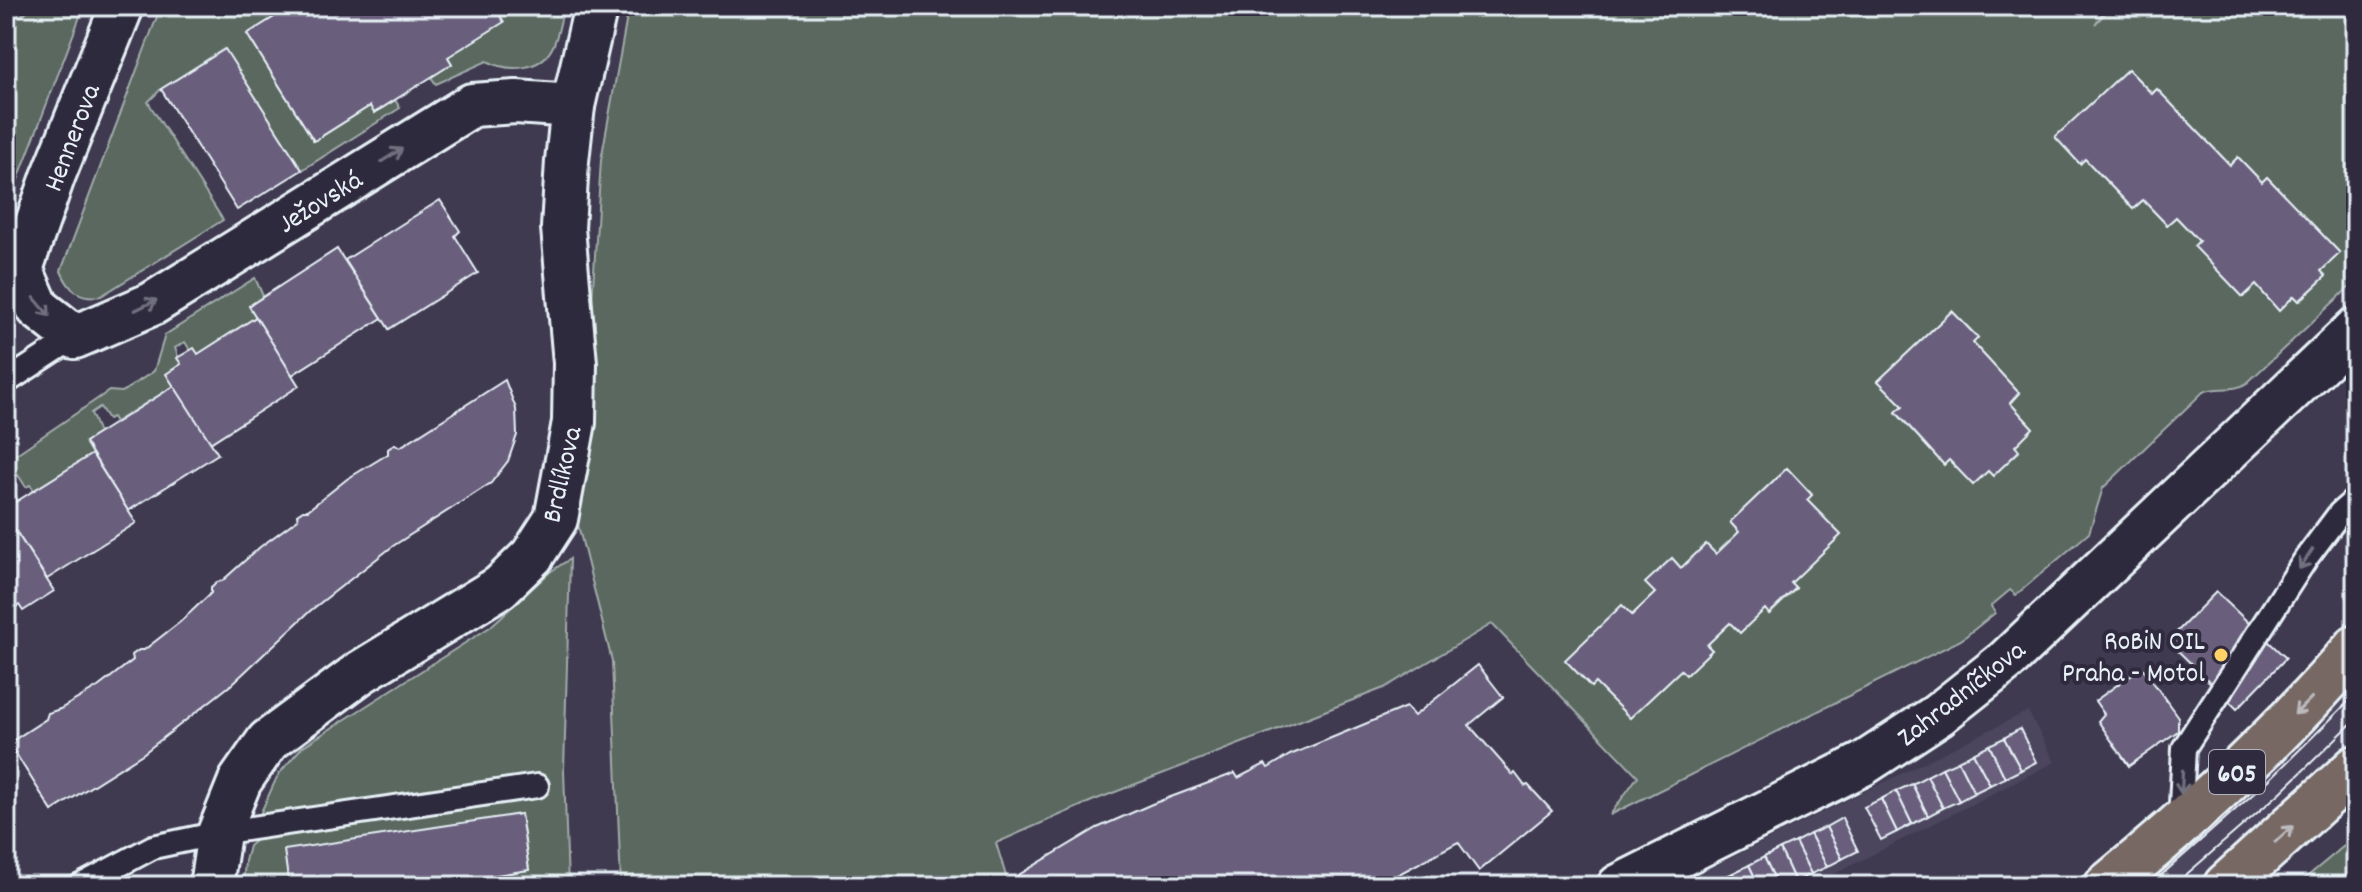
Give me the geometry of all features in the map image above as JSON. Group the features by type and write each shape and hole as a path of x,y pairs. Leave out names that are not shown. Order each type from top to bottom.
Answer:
{"main road":[{"name":"605","path":"2107,886 2180,826 2251,759 2356,648"},
{"path":"2226,886 2356,768"}],"street":[{"name":"Hennerova","path":"13,274 122,6"},
{"name":"Brdlíkova","path":"211,886 219,833 240,781 268,741 361,672 500,587 532,556 556,519 574,422 575,363 563,228 573,106 596,6"},
{"name":"Ježovská","path":"75,337 152,304 472,105 516,102 573,106"},
{"path":"13,274 38,308 75,337"},
{"name":"Zahradníčkova","path":"1619,886 1863,764 1938,715 2006,661 2356,329"}],"lane":[{"name":"Ježovská","path":"6,382 75,337"},
{"path":"2180,826 2184,748 2307,557 2340,513 2356,499"},
{"path":"80,886 153,847 219,833 537,786"}],"shaded area":[{"path":"2356,681 2356,738 2343,751 2192,886 2132,886"},
{"path":"2028,711 2055,762 1811,886 1674,886"}],"green space":[{"path":"6,6 11,6 18,17 35,6 84,6 6,211"},
{"path":"161,6 292,6 247,34 314,141 370,106 375,113 395,100 400,108 302,170 224,49 161,89 148,102 223,220 101,296 87,296 71,288 61,271"},
{"path":"494,6 564,6 556,39 549,53 542,60 525,67 506,67 487,61 436,84 431,77 452,64 448,57"},
{"path":"629,6 2108,6 2095,24 2112,6 2356,6 2356,281 2247,383 2236,388 2203,392 2103,488 2089,533 2016,595 2010,590 1991,606 1995,613 1961,640 1610,815 1638,776 1492,624 1384,688 1092,801 996,843 1009,886 621,886 612,661 578,525 601,160","holes":["2128,69 2152,93 2157,89 2230,165 2238,157 2262,182 2267,177 2340,253 2321,271 2325,277 2300,301 2294,296 2279,310 2256,285 2243,297 2195,246 2199,241 2176,217 2167,225 2143,200 2133,209 2085,159 2080,164 2056,137","1952,311 1978,337 1973,343 2019,393 2010,403 2033,428 2015,446 2019,452 1993,475 1949,460 1943,464 1896,413 1903,406 1878,381","1787,468 1812,494 1807,500 1841,535 1791,583 1796,589 1770,614 1765,609 1740,632 1730,623 1707,645 1712,650 1686,674 1681,670 1595,683 1566,660 1622,606 1632,615 1655,593 1646,583 1672,558 1681,568 1716,554 1739,532 1730,522"]},
{"path":"255,278 263,296 249,306 256,317 198,354 190,350 185,342 175,348 181,364 174,386 115,422 112,417 108,419 100,407 91,413 99,433 85,442 92,454 34,490 30,485 26,487 18,475 8,481 18,501 6,508 6,461 109,391 122,392 154,371 165,335"},
{"path":"570,559 564,770 568,886 425,886 529,870 521,815 289,886 243,886 245,861 249,846 255,841 261,812 278,775 302,747 490,627 550,572"},
{"path":"2356,836 2356,886 2296,886"}],"building":[{"path":"292,6 494,6 504,22 448,57 452,64 374,113 370,106 314,141 247,34"},
{"path":"225,49 302,170 237,210 161,89"},
{"path":"2128,69 2152,94 2157,89 2230,165 2238,157 2262,182 2267,177 2340,253 2321,271 2326,276 2299,301 2294,296 2279,311 2256,285 2243,297 2194,246 2199,241 2176,217 2167,225 2143,200 2133,209 2085,159 2080,164 2055,137"},
{"path":"440,200 460,231 455,236 478,273 389,329 345,260"},
{"path":"337,249 382,318 292,375 249,306"},
{"path":"1952,311 1978,338 1973,343 2019,393 2010,403 2033,428 2015,446 2019,451 1993,476 1988,471 1973,485 1949,460 1944,465 1896,412 1903,406 1878,381"},
{"path":"256,317 299,386 210,443 166,374 181,364 177,358 194,348 198,354"},
{"path":"505,380 516,409 517,435 508,461 491,483 393,546 310,611 232,684 144,753 52,811 9,743 46,719 48,713 98,687 133,660 132,655 144,650 180,622 211,593 211,587 298,519 297,514 308,510 347,479 388,454 388,449 395,444 400,447"},
{"path":"174,386 218,454 128,511 85,442"},
{"path":"92,454 136,523 47,579 6,516 6,508"},
{"path":"1787,468 1812,495 1807,500 1841,535 1791,583 1796,588 1769,614 1765,609 1740,633 1730,623 1707,645 1712,650 1686,675 1681,670 1630,718 1595,683 1591,687 1565,660 1622,605 1632,615 1655,593 1645,583 1672,558 1681,568 1706,544 1716,554 1739,532 1730,522"},
{"path":"12,525 54,591 23,611 19,605 6,613 6,529"},
{"path":"2216,592 2286,658 2237,709 2168,641"},
{"path":"1478,665 1503,697 1469,725 1513,775 1515,773 1525,786 1528,785 1552,811 1479,871 1458,842 1377,886 1009,886 1007,882 1097,828 1152,804 1235,773 1238,778 1265,764 1268,768 1290,755 1406,707 1414,716"},
{"path":"2142,667 2178,717 2178,731 2129,766 2098,721 2104,714 2095,701"},
{"path":"2020,729 2036,762 2021,770 2004,738"},
{"path":"2004,738 2021,770 2005,778 1989,745"},
{"path":"1989,745 2005,778 1990,785 1973,753"},
{"path":"1973,753 1990,785 1974,793 1958,761"},
{"path":"1958,761 1974,793 1959,801 1942,768"},
{"path":"1942,768 1959,801 1943,808 1927,776"},
{"path":"1927,776 1943,808 1928,816 1912,784"},
{"path":"1912,784 1928,816 1912,824 1896,791"},
{"path":"1896,791 1912,824 1897,832 1881,799"},
{"path":"1881,799 1897,832 1881,840 1864,807"},
{"path":"521,814 529,870 425,886 289,886 284,850"},
{"path":"1842,818 1858,851 1842,859 1826,827"},
{"path":"1826,827 1842,859 1827,867 1810,834"},
{"path":"1810,834 1827,867 1811,874 1795,842"},
{"path":"1795,842 1811,874 1795,882 1780,849"},
{"path":"1780,849 1795,882 1788,886 1778,886 1764,857"},
{"path":"1764,857 1778,886 1759,886 1749,865"},
{"path":"1749,865 1759,886 1740,886 1733,873"},
{"path":"1733,873 1740,886 1720,886 1717,880"}],"tram line":[{"path":"2149,886 2269,780 2356,694"},
{"path":"2173,886 2280,793 2356,719"}],"place":[{"name":"RoBiN OIL Praha - Motol","path":"2221,655"}]}
